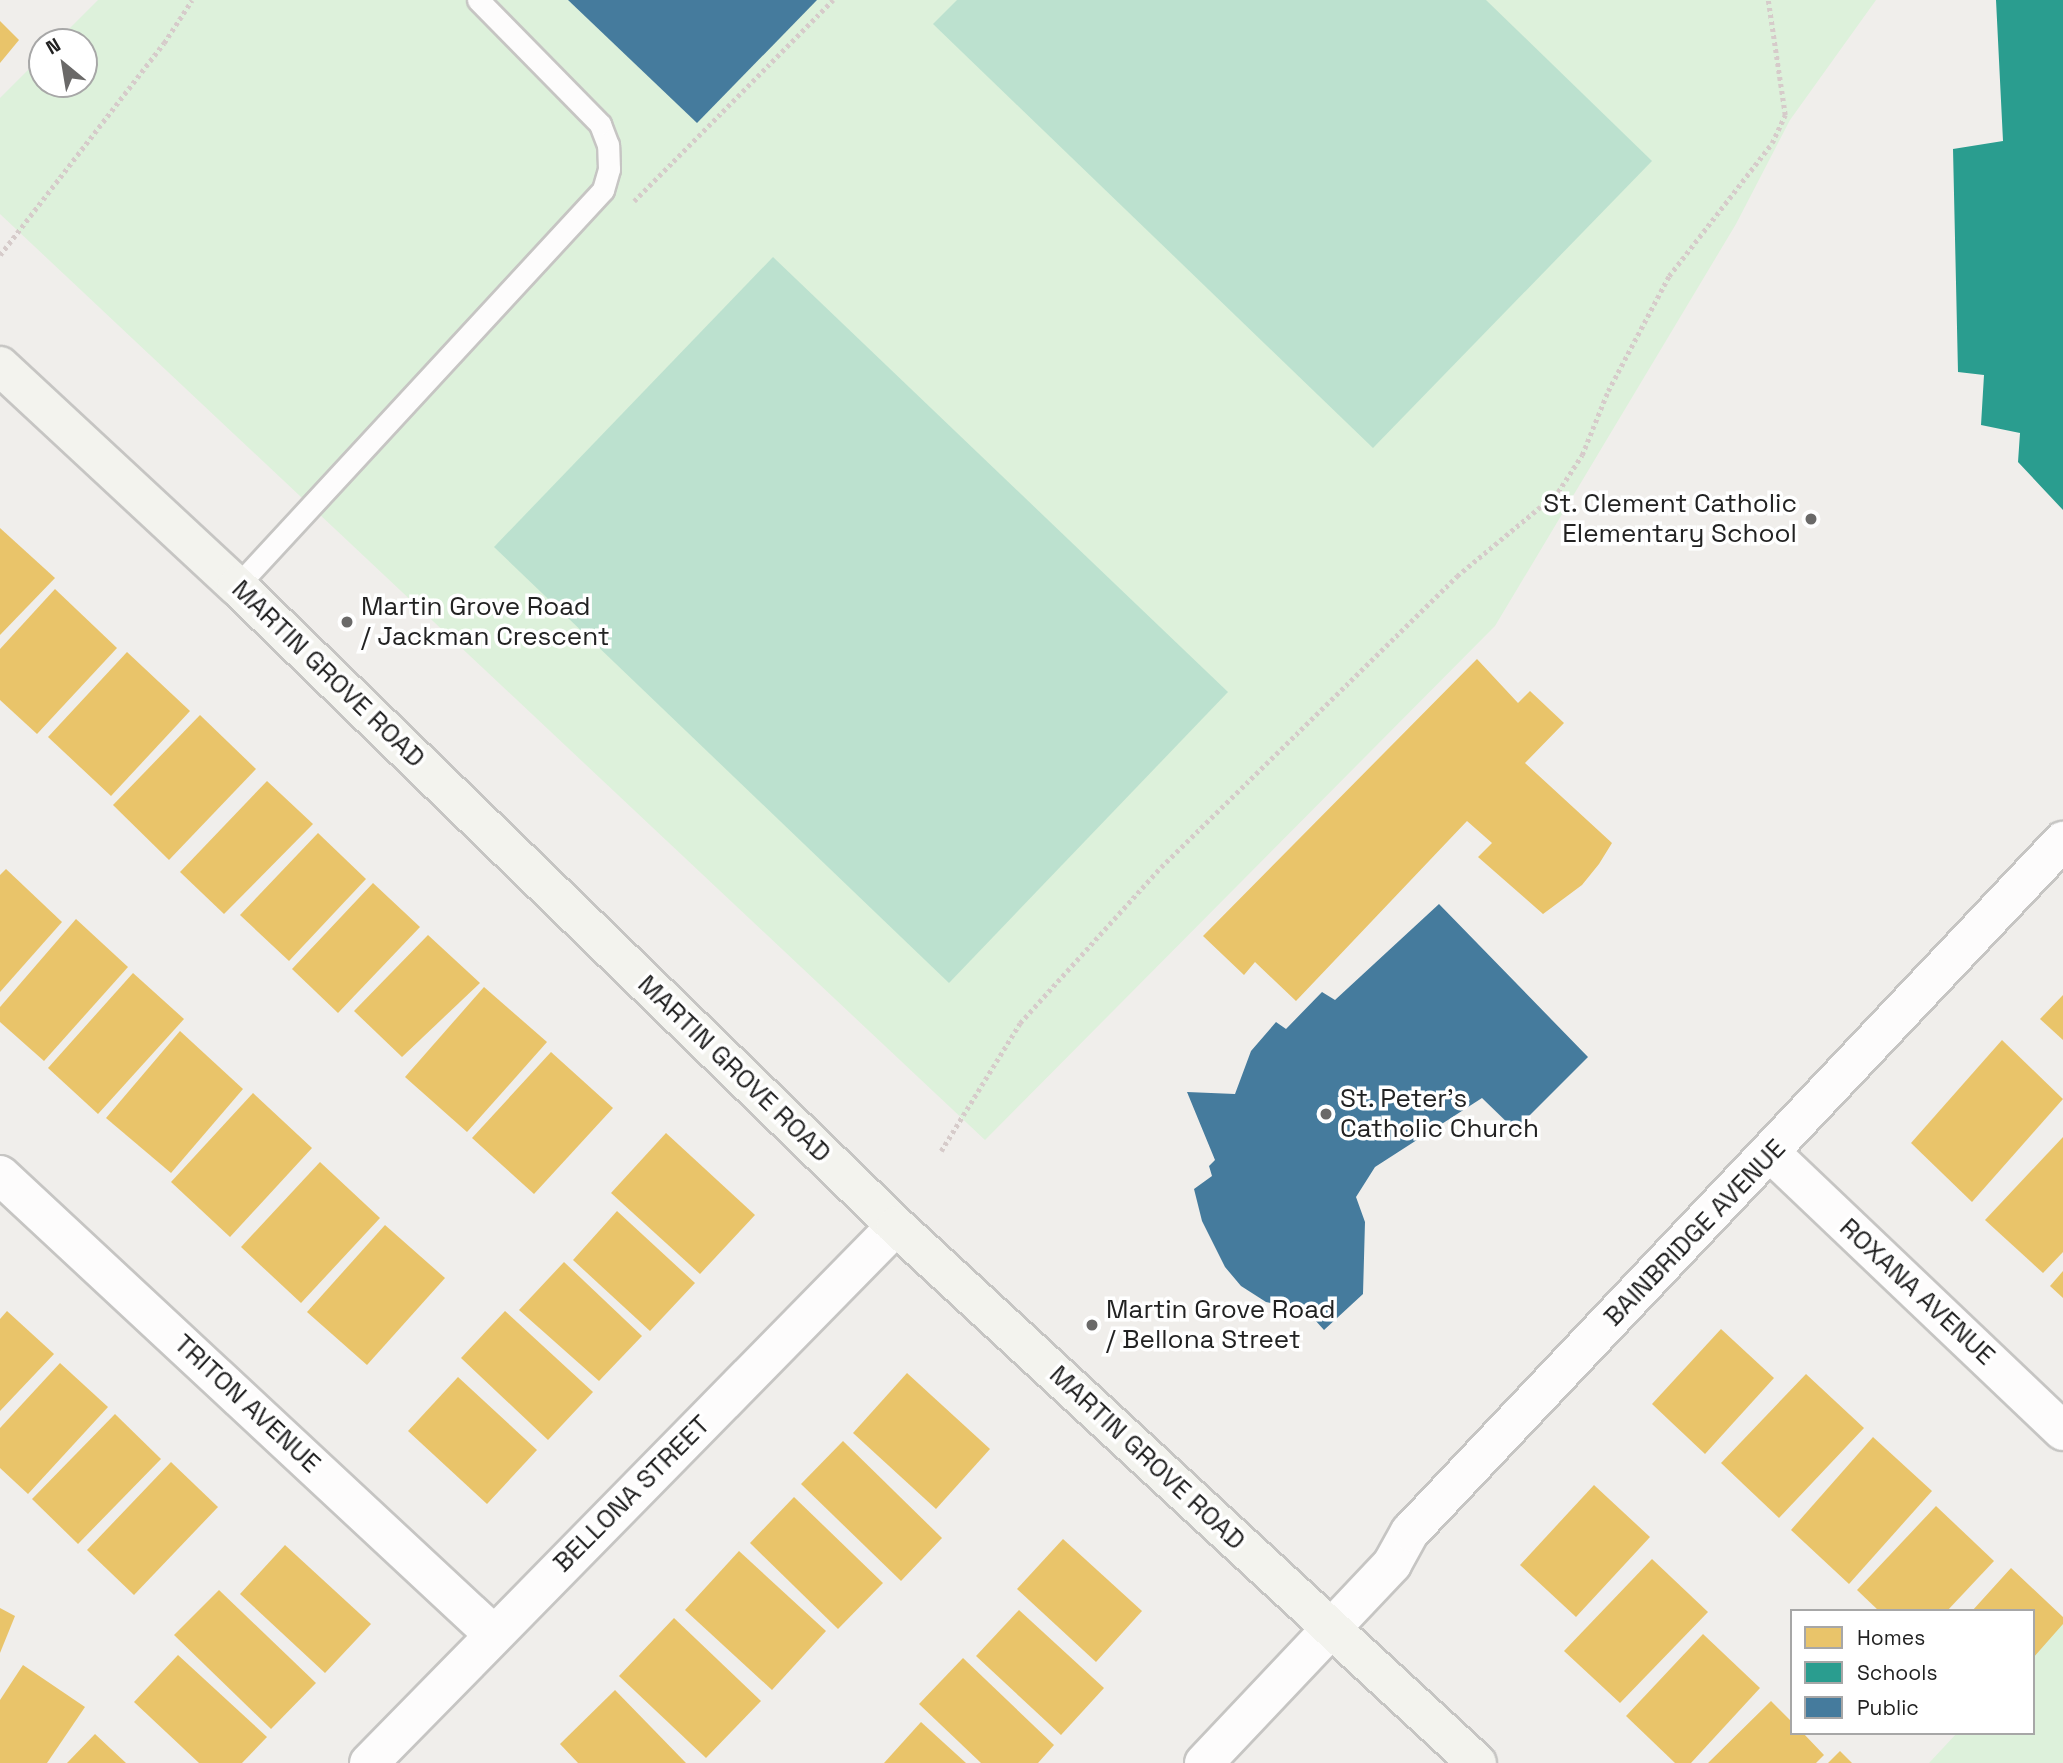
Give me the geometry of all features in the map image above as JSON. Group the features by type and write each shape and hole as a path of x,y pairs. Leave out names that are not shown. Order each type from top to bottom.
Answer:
{"street":[{"name":"MARTIN GROVE ROAD","path":"0,366 237,586 896,1226 1477,1763"},
{"name":"BAINBRIDGE AVENUE","path":"1204,1763 1334,1629 1392,1564 1410,1532 2063,841"},
{"name":"ROXANA AVENUE","path":"1771,1153 2063,1431"},
{"name":"TRITON AVENUE","path":"0,1175 493,1634"},
{"name":"BELLONA STREET","path":"369,1763 896,1226"}],"lane":[{"path":"237,586 589,209 603,190 609,169 608,145 600,124 478,0"}],"path":[{"path":"0,255 164,43 192,0"},
{"path":"589,209 634,201 833,0"},
{"path":"941,1151 1020,1023 1161,867 1457,576 1559,492 1582,454 1608,391 1669,276 1772,143 1785,115 1768,0"}],"green space":[{"path":"98,0 1876,0 1790,120 1736,224 1495,626 985,1140 0,214 0,98 28,70 28,98 98,98 98,28 70,28"},
{"path":"957,0 1486,0 1652,161 1373,448 933,24"},
{"path":"773,257 1228,692 949,983 494,547"},
{"path":"2063,1622 2063,1763 1929,1763 1955,1735 2035,1735 2035,1651"}],"building: Homes":[{"path":"0,21 19,40 0,63"},
{"path":"0,528 55,578 0,635"},
{"path":"55,589 117,648 37,734 0,700 0,649"},
{"path":"127,652 190,711 111,796 48,737"},
{"path":"1477,659 1518,703 1530,691 1564,723 1525,763 1612,843 1599,864 1582,885 1543,914 1478,857 1492,843 1467,821 1296,1001 1255,962 1244,975 1203,936"},
{"path":"200,715 256,769 169,860 113,805"},
{"path":"267,781 313,824 224,914 180,872"},
{"path":"318,833 366,879 289,961 240,915"},
{"path":"6,869 62,922 0,992 0,875"},
{"path":"373,883 420,927 338,1013 292,969"},
{"path":"76,919 128,967 44,1061 0,1022 0,1007"},
{"path":"428,935 480,983 402,1057 354,1011"},
{"path":"133,973 184,1019 98,1114 48,1068"},
{"path":"484,987 547,1042 467,1132 405,1077"},
{"path":"2063,995 2063,1040 2040,1019"},
{"path":"180,1031 243,1089 171,1173 106,1118"},
{"path":"2002,1040 2063,1099 1972,1202 1911,1143"},
{"path":"551,1052 613,1108 534,1194 472,1138"},
{"path":"253,1093 312,1148 230,1237 171,1182"},
{"path":"666,1133 755,1215 700,1274 611,1193"},
{"path":"2063,1137 2063,1252 2043,1273 1985,1220"},
{"path":"320,1162 380,1218 301,1303 241,1247"},
{"path":"617,1211 695,1283 650,1331 573,1260"},
{"path":"385,1225 445,1278 367,1365 307,1312"},
{"path":"564,1262 642,1336 599,1381 519,1310"},
{"path":"2063,1271 2063,1298 2050,1286"},
{"path":"7,1311 54,1354 0,1411 0,1319"},
{"path":"505,1311 593,1392 548,1440 461,1358"},
{"path":"1721,1329 1774,1378 1705,1454 1652,1404"},
{"path":"60,1363 108,1407 28,1494 0,1468 0,1428"},
{"path":"907,1373 990,1449 936,1509 853,1433"},
{"path":"1806,1374 1864,1428 1779,1518 1721,1463"},
{"path":"458,1377 537,1450 487,1504 408,1431"},
{"path":"115,1414 161,1459 78,1544 32,1499"},
{"path":"1873,1437 1932,1491 1849,1584 1791,1530"},
{"path":"843,1441 942,1538 901,1581 801,1484"},
{"path":"171,1462 218,1507 134,1595 87,1550"},
{"path":"1594,1485 1650,1537 1576,1617 1520,1565"},
{"path":"794,1497 883,1583 838,1629 750,1543"},
{"path":"1936,1506 1994,1561 1949,1609 1877,1609 1857,1590"},
{"path":"1063,1539 1142,1611 1096,1662 1017,1589"},
{"path":"285,1545 371,1624 325,1673 240,1594"},
{"path":"739,1551 826,1631 772,1690 685,1610"},
{"path":"1652,1559 1708,1612 1620,1703 1564,1651"},
{"path":"2011,1568 2063,1617 2063,1624 2035,1656 2035,1609 1974,1609"},
{"path":"219,1590 316,1683 271,1729 174,1635"},
{"path":"0,1608 15,1616 0,1653"},
{"path":"1019,1610 1104,1688 1061,1735 976,1656"},
{"path":"674,1618 761,1701 706,1758 619,1676"},
{"path":"1703,1634 1760,1688 1691,1763 1675,1763 1626,1716"},
{"path":"178,1655 267,1737 242,1763 199,1763 134,1702"},
{"path":"963,1658 1054,1745 1038,1763 981,1763 919,1704"},
{"path":"23,1665 85,1707 47,1763 0,1763 0,1700"},
{"path":"615,1690 686,1763 578,1763 560,1744"},
{"path":"1771,1701 1790,1720 1790,1735 1805,1735 1824,1755 1816,1763 1708,1763"},
{"path":"921,1722 966,1763 884,1763"},
{"path":"95,1734 126,1763 67,1763"},
{"path":"1840,1751 1852,1763 1828,1763"}],"building: Schools":[{"path":"1996,0 2063,0 2063,510 2018,462 2020,433 1981,425 1984,375 1958,372 1953,149 2003,141"}],"building: Public":[{"path":"568,0 817,0 697,123"},
{"name":"St. Peter's Catholic Church","path":"1439,904 1588,1057 1515,1130 1482,1098 1375,1167 1356,1197 1365,1222 1363,1294 1324,1330 1306,1310 1266,1302 1241,1286 1225,1267 1202,1221 1194,1189 1212,1176 1209,1166 1215,1160 1187,1092 1235,1094 1251,1051 1276,1022 1286,1029 1322,992 1335,1000"}],"place":[{"name":"St. Clement Catholic Elementary School","path":"1811,519"},
{"name":"Martin Grove Road / Jackman Crescent","path":"347,622"},
{"name":"St. Peter's Catholic Church","path":"1326,1114"},
{"name":"Martin Grove Road / Bellona Street","path":"1092,1325"}]}
